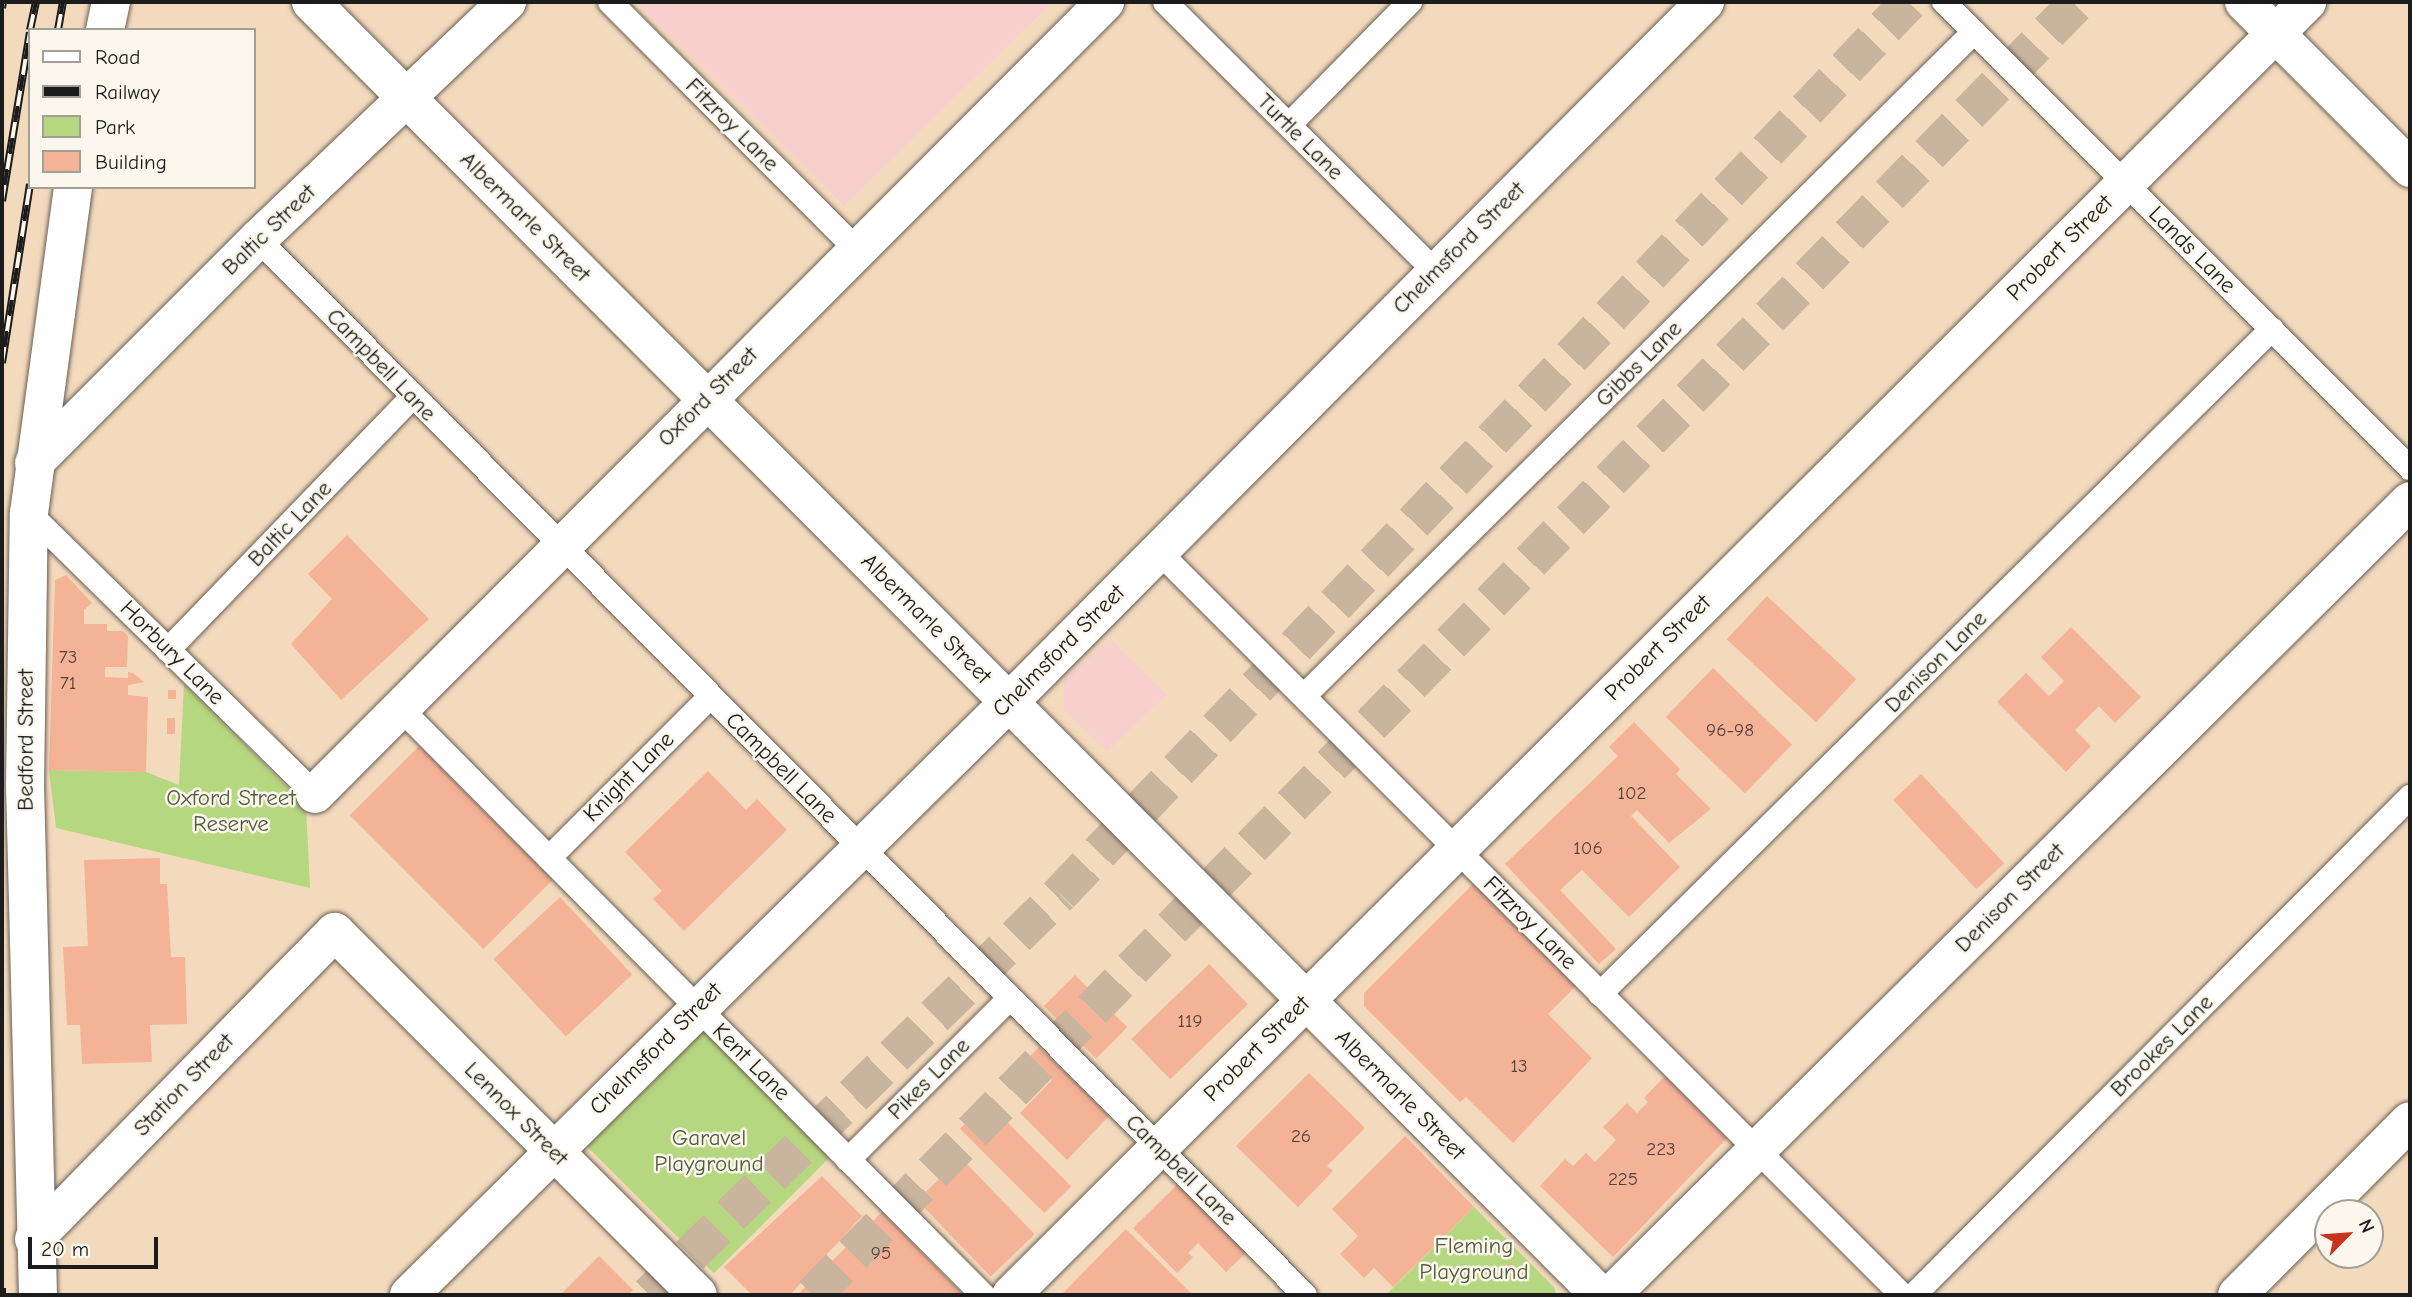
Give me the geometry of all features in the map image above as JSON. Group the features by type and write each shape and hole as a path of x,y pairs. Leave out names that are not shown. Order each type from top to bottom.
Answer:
{"street":[{"path":"105,28 111,2"},
{"name":"Albermarle Street","path":"310,2 1600,1295"},
{"name":"Baltic Street","path":"34,463 258,239 507,2"},
{"name":"Oxford Street","path":"315,794 855,248 1105,2"},
{"name":"Chelmsford Street","path":"409,1295 859,846 1009,702 1705,2"},
{"path":"2244,2 2410,167"},
{"name":"Probert Street","path":"1010,1295 2307,2"},
{"name":"Bedford Street","path":"38,1295 34,1239 25,786 29,513 73,189"},
{"name":"Denison Street","path":"1611,1295 2410,501"},
{"name":"Station Street","path":"34,1239 335,932"},
{"name":"Lennox Street","path":"335,932 698,1295"},
{"path":"2236,1295 2410,1121"}],"lane":[{"name":"Fitzroy Lane","path":"610,2 855,248"},
{"name":"Turtle Lane","path":"1165,2 1435,271"},
{"path":"1289,125 1410,2"},
{"name":"Lands Lane","path":"1944,2 2410,468"},
{"name":"Gibbs Lane","path":"1304,696 1974,32"},
{"name":"Campbell Lane","path":"258,239 1305,1295"},
{"name":"Denison Lane","path":"1601,994 2272,329"},
{"name":"Baltic Lane","path":"168,650 412,397"},
{"name":"Horbury Lane","path":"29,513 315,794"},
{"name":"Fitzroy Lane","path":"1158,551 1902,1295"},
{"name":"Knight Lane","path":"549,858 710,696"},
{"name":"Kent Lane","path":"400,708 983,1295"},
{"name":"Brookes Lane","path":"1914,1295 2410,797"},
{"name":"Pikes Lane","path":"848,1160 1010,998"}],"shaded area":[{"path":"636,2 1053,2 844,206"},
{"path":"1110,639 1167,695 1107,752 1064,711 1064,679"}],"green space":[{"name":"Oxford Street Reserve","path":"184,684 306,806 310,888 56,828 49,770 146,772 179,785"},
{"name":"Garavel Playground","path":"704,1030 831,1157 714,1273 587,1147"},
{"name":"Fleming Playground","path":"1474,1207 1554,1287 1556,1295 1386,1295"}],"building":[{"path":"347,535 429,619 341,700 291,644 332,599 308,574"},
{"path":"66,575 92,603 84,610 84,624 107,624 107,631 123,631 128,636 127,667 105,667 105,677 128,678 128,672 144,682 128,685 128,695 148,697 146,772 49,770 55,580"},
{"path":"1767,596 1856,679 1816,722 1727,639"},
{"path":"2071,627 2141,697 2115,723 2099,706 2075,730 2091,746 2066,772 1997,702 2026,673 2049,696 2064,681 2041,657"},
{"path":"1713,668 1792,744 1745,793 1666,717"},
{"path":"168,690 176,690 176,699 168,699"},
{"path":"167,718 175,718 175,734 167,734"},
{"path":"1634,722 1680,769 1676,774 1711,809 1669,843 1637,810 1631,816 1680,867 1629,917 1582,870 1560,890 1616,949 1599,964 1505,864 1618,756 1609,747"},
{"path":"419,746 553,880 483,949 350,815"},
{"path":"708,771 746,810 757,799 787,830 684,931 653,899 662,891 625,852"},
{"path":"1921,774 2004,863 1976,889 1893,800"},
{"path":"160,858 160,884 167,884 171,957 185,957 187,1024 150,1025 152,1062 82,1064 80,1025 67,1025 63,947 88,946 84,860"},
{"path":"1474,883 1576,986 1548,1014 1592,1058 1513,1143 1466,1097 1460,1102 1364,1006 1364,993"},
{"path":"560,897 632,975 566,1037 493,959"},
{"path":"1209,964 1248,1004 1170,1079 1131,1039"},
{"path":"1075,975 1127,1027 1096,1058 1044,1006"},
{"path":"1039,1047 1109,1116 1067,1160 1020,1113 1052,1080 1029,1057"},
{"path":"1309,1073 1365,1128 1327,1166 1333,1171 1298,1207 1236,1146"},
{"path":"1665,1076 1727,1138 1613,1257 1540,1186 1565,1159 1573,1166 1586,1153 1595,1162 1616,1140 1603,1127 1627,1103 1637,1113 1648,1102 1644,1098"},
{"path":"987,1102 1071,1186 1044,1213 960,1129"},
{"path":"1405,1136 1474,1207 1393,1287 1374,1268 1364,1278 1340,1254 1358,1236 1332,1209"},
{"path":"961,1158 1035,1234 991,1277 917,1200"},
{"path":"822,1176 862,1216 790,1295 752,1295 724,1267"},
{"path":"1179,1183 1246,1253 1226,1272 1198,1243 1188,1253 1193,1257 1177,1273 1133,1228"},
{"path":"882,1212 963,1295 797,1295"},
{"path":"1126,1229 1193,1295 1061,1295"},
{"path":"599,1256 633,1290 628,1295 560,1295"},
{"path":"1509,1262 1519,1271 1510,1280 1500,1272"}],"tunnel":[{"path":"649,1295 1060,894 1909,2"},
{"path":"813,1295 2078,2"}],"railway":[{"path":"2,8 3,2"},
{"path":"30,28 36,2"},
{"path":"58,28 63,2"},
{"path":"2,201 28,44"},
{"path":"2,363 29,189"},
{"path":"2,1288 2,1295"}]}
